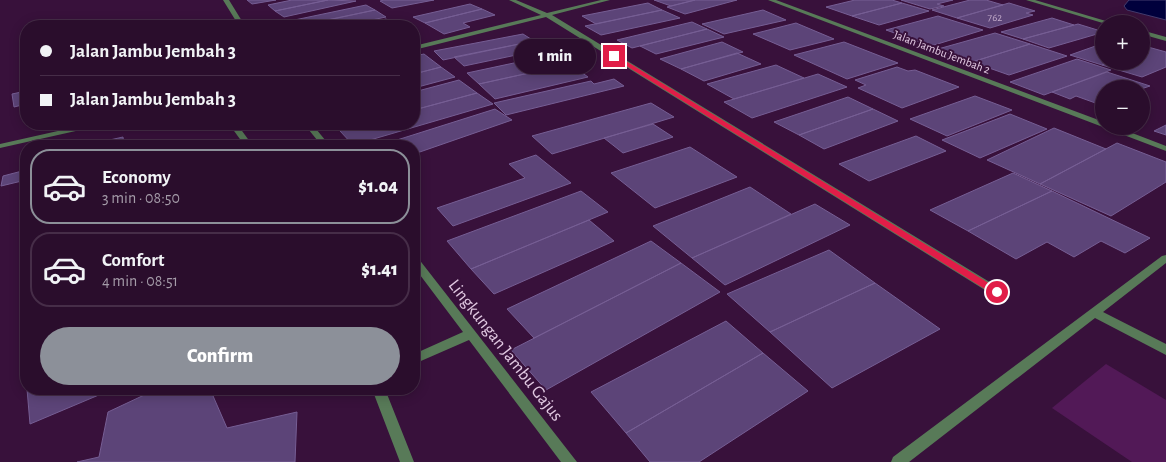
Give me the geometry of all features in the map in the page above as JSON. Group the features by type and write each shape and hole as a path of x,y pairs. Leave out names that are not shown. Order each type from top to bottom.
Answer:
{"street":[{"path":"226,0 238,20"},
{"path":"512,0 547,16 997,292"},
{"path":"420,47 607,0"},
{"name":"Jalan Jambu Jembah 2","path":"771,0 1095,122"},
{"path":"1029,0 1095,19"},
{"path":"1150,35 1166,39"},
{"path":"27,140 71,130"},
{"path":"313,130 321,140"},
{"name":"Jalan Jambu Jembah 2","path":"1129,135 1166,149"},
{"path":"0,146 20,142"},
{"path":"898,462 1166,258"},
{"name":"Lingkungan Jambu Gajus","path":"420,268 570,462"},
{"path":"1094,313 1166,350"},
{"path":"420,357 471,334"},
{"path":"381,395 406,462"}],"shaded area":[{"path":"1129,0 1166,0 1166,20 1127,10 1124,6"},
{"path":"1106,364 1166,400 1166,462 1132,462 1052,408"}],"building":[{"path":"247,0 276,0 252,4"},
{"path":"292,0 328,0 275,11 268,5"},
{"path":"328,0 356,1 284,17 275,11"},
{"path":"434,0 392,8 380,1"},
{"path":"654,0 695,0 671,6"},
{"path":"695,0 737,0 685,14 667,7"},
{"path":"855,0 892,0 902,3 852,16 826,7"},
{"path":"901,0 953,0 937,4 944,6 930,9"},
{"path":"970,0 986,0 1003,5 957,18 932,10"},
{"path":"648,3 662,10 596,24 582,16"},
{"path":"902,3 929,11 879,25 852,16"},
{"path":"1009,3 1035,11 1026,13 1033,15 990,28 957,18"},
{"path":"470,4 482,9 425,23 413,17"},
{"path":"366,5 375,10 327,20 295,20"},
{"path":"482,9 495,15 463,23 470,27 444,34 425,23"},
{"path":"375,10 386,17 372,20 328,20"},
{"path":"662,10 680,18 601,35 585,26"},
{"path":"763,10 786,20 724,34 702,24"},
{"path":"938,16 983,30 931,46 886,30"},
{"path":"1052,18 1074,25 1023,39 1001,32"},
{"path":"692,22 707,29 632,48 617,40"},
{"path":"796,23 834,39 790,50 753,34"},
{"path":"1078,24 1095,29 1095,35 1049,48 1023,39"},
{"path":"707,29 724,37 656,54 640,46"},
{"path":"995,33 1030,44 972,62 938,49"},
{"path":"523,34 534,41 443,60 434,51"},
{"path":"534,41 545,49 464,66 454,57"},
{"path":"722,42 743,52 681,69 660,59"},
{"path":"844,42 898,63 847,79 794,55"},
{"path":"1030,44 1067,56 1009,75 972,62"},
{"path":"1095,46 1095,63 1070,55"},
{"path":"1150,48 1166,52 1166,67 1142,77 1119,70 1150,70"},
{"path":"737,53 761,64 704,81 681,69"},
{"path":"424,54 441,67 420,72 420,55"},
{"path":"556,54 570,64 479,84 467,73"},
{"path":"1077,59 1095,65 1095,70 1111,70 1044,95 1010,82"},
{"path":"570,64 588,77 495,99 479,84"},
{"path":"776,65 804,78 734,99 707,84"},
{"path":"441,67 455,77 420,86 420,72"},
{"path":"897,67 908,71 915,70 959,87 902,108 858,88 866,85 855,80"},
{"path":"1107,72 1132,80 1095,80 1095,103 1076,96 1070,99 1052,92"},
{"path":"818,74 847,87 752,118 724,102"},
{"path":"614,79 624,86 506,115 494,103 591,81 594,84"},
{"path":"459,80 477,93 420,108 420,90"},
{"path":"20,92 20,106 14,107 12,94"},
{"path":"477,93 493,104 420,125 420,108"},
{"path":"975,96 1012,110 947,136 910,119"},
{"path":"848,97 873,109 799,135 774,122"},
{"path":"651,103 674,117 552,154 532,136"},
{"path":"495,109 512,120 420,152 420,140 397,140"},
{"path":"873,109 898,121 824,149 799,135"},
{"path":"1010,114 1047,129 980,158 942,140"},
{"path":"653,124 673,137 623,153 604,138"},
{"path":"1166,125 1166,135 1154,131"},
{"path":"1054,128 1106,149 1040,184 987,160"},
{"path":"404,130 370,140 348,140 340,131"},
{"path":"916,136 946,151 869,181 839,164"},
{"path":"123,137 123,140 110,140"},
{"path":"1117,143 1166,162 1166,182 1111,216 1040,184"},
{"path":"690,147 737,177 655,208 611,173"},
{"path":"536,155 571,183 453,226 437,208 525,178 509,164"},
{"path":"20,172 20,181 1,186 3,176"},
{"path":"1013,173 1052,191 968,231 930,210"},
{"path":"750,187 791,214 692,258 653,226"},
{"path":"581,191 608,212 471,269 447,241"},
{"path":"1052,191 1150,238 1125,253 1101,241 1074,257 1047,242 1016,259 968,231"},
{"path":"815,204 850,225 725,285 692,258"},
{"path":"589,220 614,241 494,294 471,269"},
{"path":"651,241 681,263 534,338 507,309"},
{"path":"829,250 875,283 770,332 727,294"},
{"path":"681,263 720,292 546,390 511,350"},
{"path":"875,283 940,329 832,388 770,332"},
{"path":"726,321 763,353 626,433 591,392"},
{"path":"763,353 808,391 699,462 650,462 626,433"},
{"path":"28,395 99,395 30,424"},
{"path":"144,395 213,395 227,428 297,412 295,462 77,462 99,457 108,412"}],"route":[{"path":"614,56 997,292"}]}
